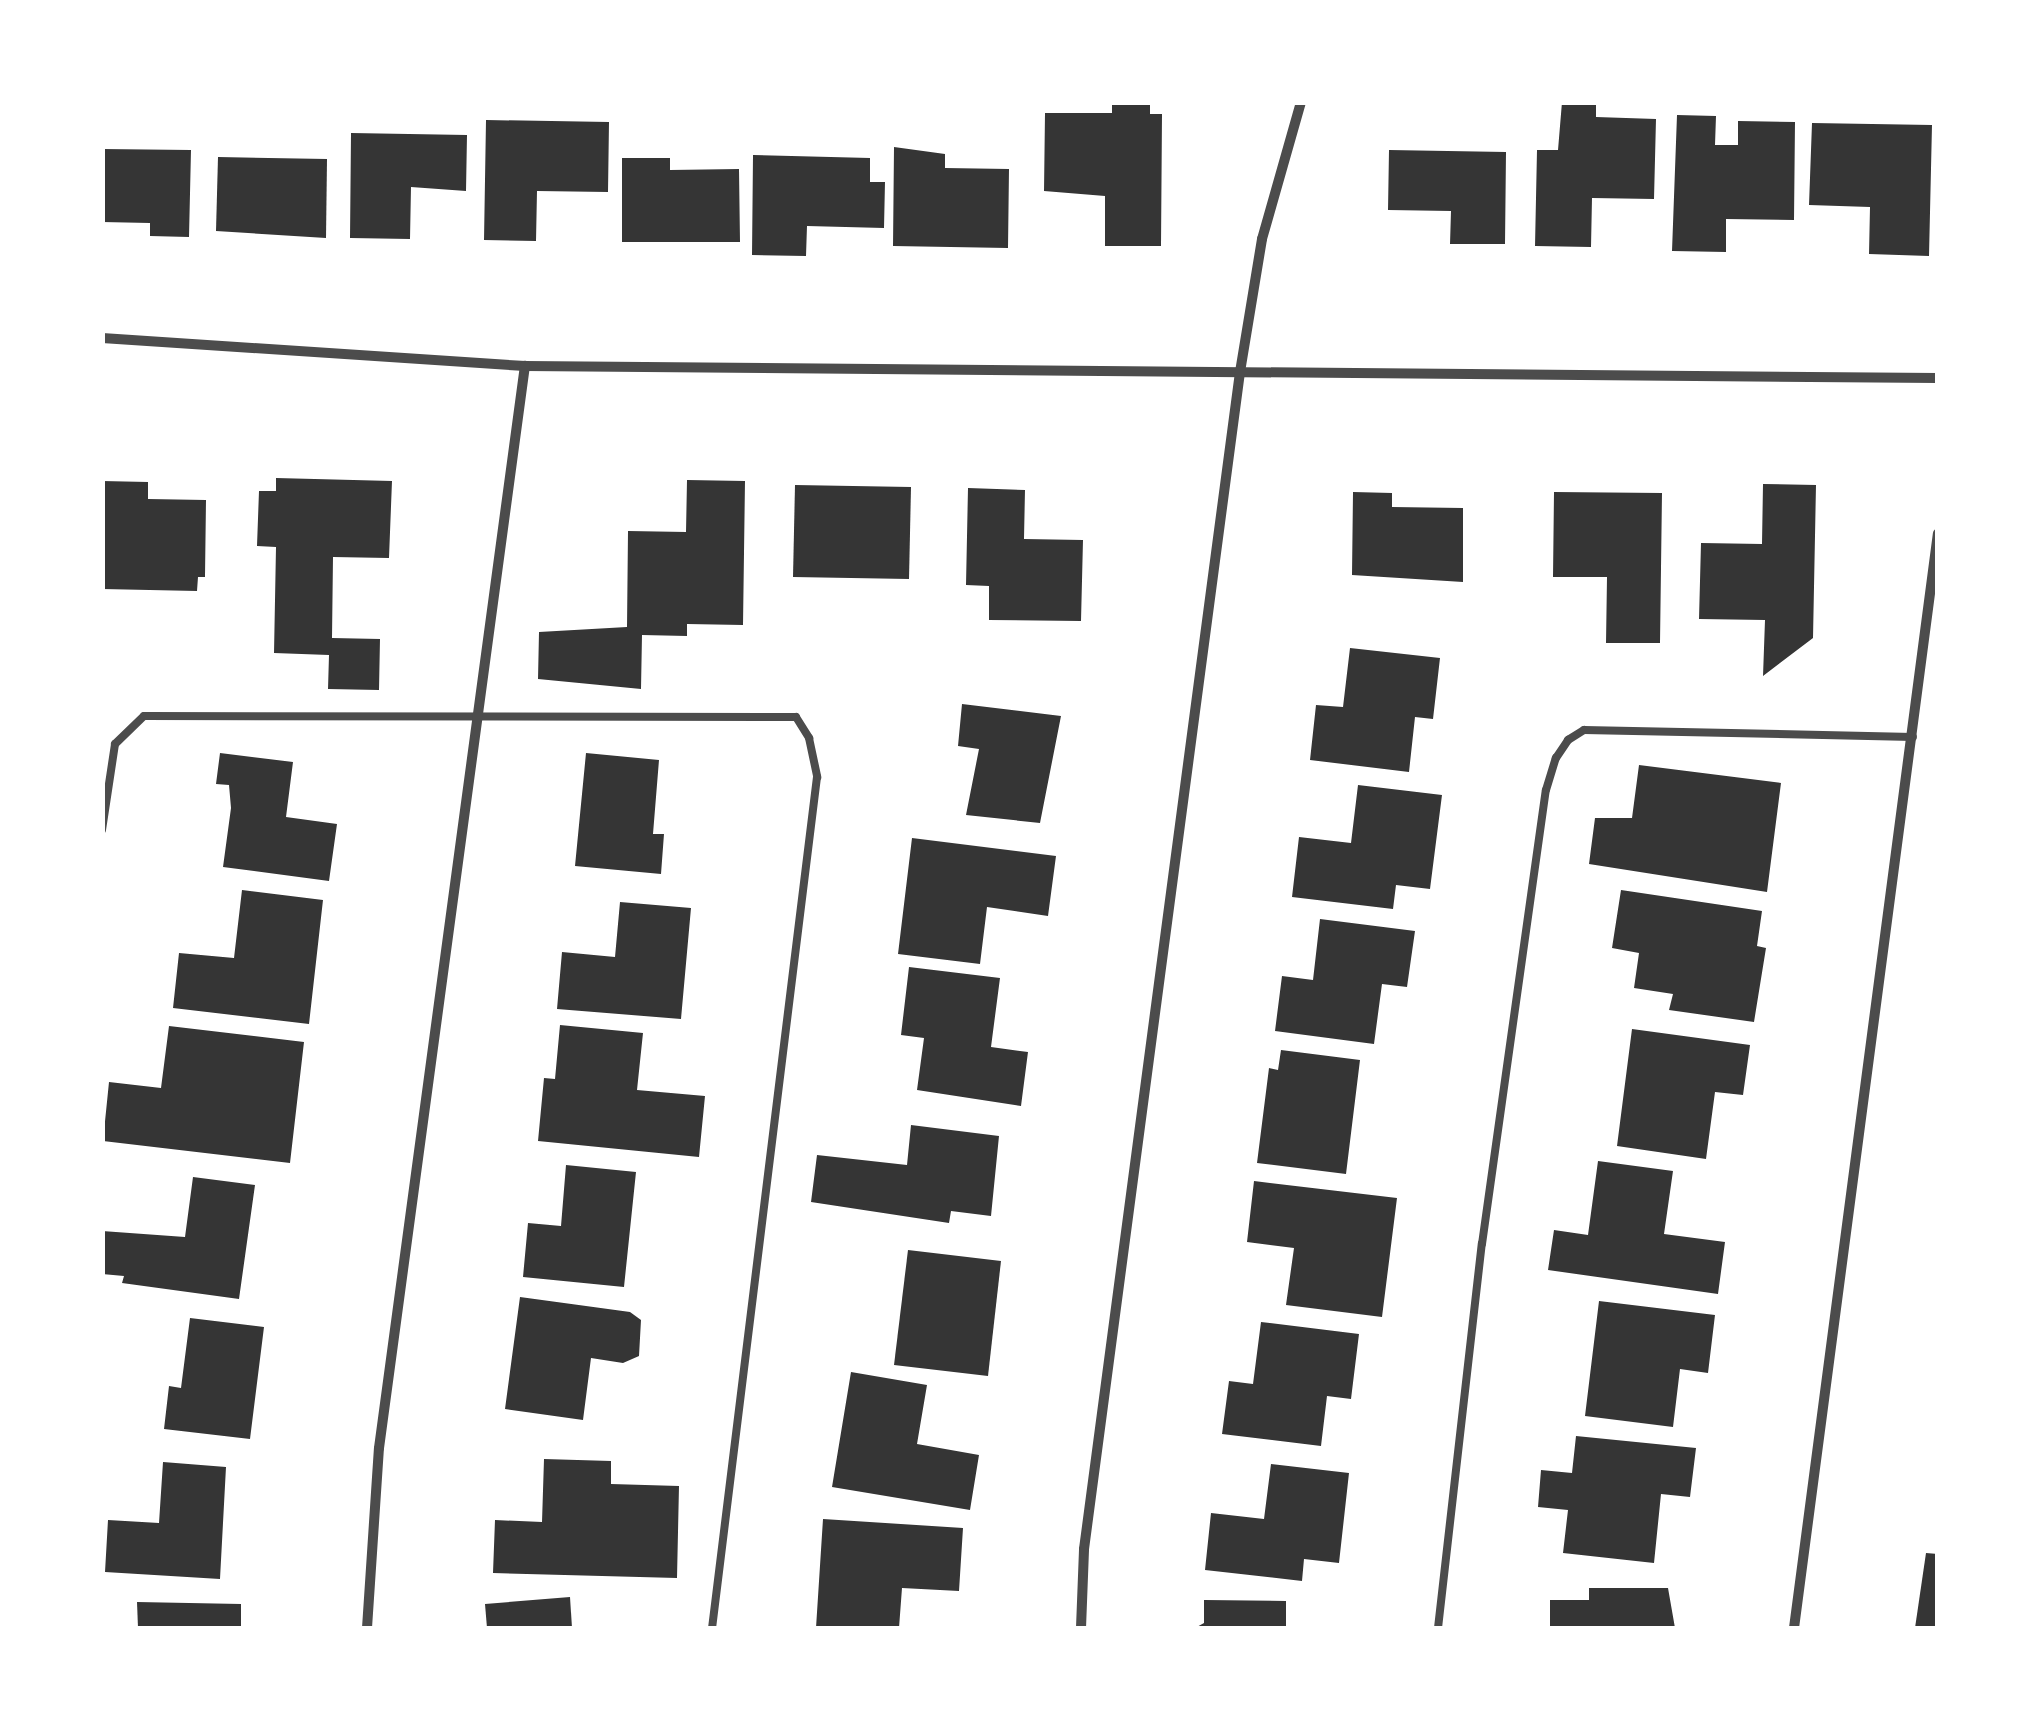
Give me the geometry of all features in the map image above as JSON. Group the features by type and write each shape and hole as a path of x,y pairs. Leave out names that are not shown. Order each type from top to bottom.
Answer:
{"street":[{"path":"1082,1628 1084,1550 1240,372 1262,240 1301,102"},
{"path":"102,338 525,366 1938,378"},
{"path":"367,1628 378,1448 525,366"},
{"path":"1794,1628 1938,533"}],"lane":[{"path":"102,830 115,744 144,716 476,721 796,716 809,738 817,777 712,1628"},
{"path":"1438,1628 1482,1244 1546,790 1556,758 1568,740 1584,730 1913,738"}],"building":[{"path":"1112,102 1150,102 1150,114 1162,114 1161,246 1105,246 1105,196 1044,191 1045,113 1112,113"},
{"path":"1562,102 1596,102 1596,117 1656,119 1654,199 1592,198 1591,247 1535,246 1537,150 1558,150"},
{"path":"1677,115 1716,116 1715,145 1738,145 1738,121 1795,122 1794,220 1726,219 1726,252 1672,251"},
{"path":"486,120 609,122 608,192 537,191 536,241 484,240"},
{"path":"1812,123 1932,125 1929,256 1869,254 1870,207 1809,205"},
{"path":"351,133 467,135 466,191 411,187 410,239 350,238"},
{"path":"894,147 945,154 945,168 1009,169 1008,248 893,246"},
{"path":"102,149 191,150 189,237 150,236 150,223 102,222"},
{"path":"1389,150 1506,152 1505,244 1450,244 1451,211 1388,210"},
{"path":"753,155 870,158 870,182 885,182 884,228 807,226 806,256 752,255"},
{"path":"218,157 327,159 326,238 216,231"},
{"path":"622,158 670,158 670,170 739,169 740,242 622,242"},
{"path":"276,478 392,481 389,558 333,557 332,638 380,639 379,690 328,689 329,655 274,653 276,547 257,546 259,491 276,491"},
{"path":"687,480 745,481 743,625 687,624 687,636 642,635 641,689 538,679 539,632 627,627 628,531 686,532"},
{"path":"102,481 148,482 148,499 206,500 205,577 198,577 197,591 102,589"},
{"path":"1763,484 1816,485 1813,638 1763,676 1765,620 1699,619 1701,543 1762,544"},
{"path":"795,485 911,487 909,579 793,577"},
{"path":"968,488 1025,490 1024,539 1083,540 1081,621 989,620 989,586 966,585"},
{"path":"1353,492 1392,493 1392,507 1463,508 1463,582 1352,575"},
{"path":"1554,492 1662,493 1660,643 1606,643 1607,577 1553,577"},
{"path":"1350,648 1440,658 1433,719 1415,717 1409,772 1310,760 1316,705 1343,707"},
{"path":"962,704 1061,716 1040,823 966,815 979,749 958,746"},
{"path":"220,753 293,762 286,817 337,824 329,881 223,867 231,808 229,785 216,784"},
{"path":"586,753 659,760 653,834 664,834 661,874 575,866"},
{"path":"1639,765 1781,783 1767,892 1589,864 1595,818 1632,818"},
{"path":"1358,785 1442,795 1430,889 1396,885 1393,909 1292,897 1299,837 1351,843"},
{"path":"912,838 1056,856 1048,916 987,907 980,964 898,954"},
{"path":"242,890 323,900 309,1024 173,1008 179,953 234,958"},
{"path":"1621,890 1762,911 1757,946 1766,948 1754,1022 1669,1010 1673,994 1634,988 1639,953 1612,948"},
{"path":"620,902 691,908 681,1019 557,1009 562,952 615,957"},
{"path":"1320,919 1415,931 1407,987 1382,984 1374,1044 1275,1031 1282,976 1313,980"},
{"path":"909,967 1000,978 991,1047 1028,1052 1021,1106 917,1090 924,1038 901,1035"},
{"path":"560,1025 643,1033 637,1090 705,1096 699,1157 538,1141 544,1078 555,1079"},
{"path":"169,1026 304,1042 290,1163 103,1141 109,1082 161,1088"},
{"path":"1632,1029 1750,1045 1743,1095 1715,1092 1706,1159 1617,1146"},
{"path":"1281,1050 1360,1060 1346,1174 1257,1163 1269,1068 1278,1070"},
{"path":"911,1125 999,1136 991,1216 951,1211 949,1223 811,1202 817,1155 907,1165"},
{"path":"1598,1161 1673,1171 1664,1234 1725,1242 1718,1294 1548,1270 1554,1230 1588,1235"},
{"path":"566,1165 636,1172 624,1287 523,1277 528,1223 561,1226"},
{"path":"193,1177 255,1185 239,1299 122,1283 124,1276 102,1274 102,1231 185,1237"},
{"path":"1254,1181 1397,1198 1382,1317 1286,1305 1294,1248 1247,1242"},
{"path":"908,1250 1001,1261 988,1376 894,1365"},
{"path":"520,1297 630,1312 641,1320 639,1356 623,1363 591,1358 583,1420 505,1409"},
{"path":"1599,1301 1715,1315 1708,1373 1680,1369 1673,1427 1585,1416"},
{"path":"190,1318 264,1327 250,1439 164,1429 169,1386 181,1388"},
{"path":"1261,1322 1359,1334 1351,1399 1327,1396 1321,1446 1222,1434 1229,1381 1253,1384"},
{"path":"851,1372 927,1385 917,1444 979,1455 970,1510 832,1487"},
{"path":"1576,1436 1696,1448 1690,1497 1661,1494 1654,1563 1563,1553 1568,1510 1538,1507 1541,1470 1572,1473"},
{"path":"544,1459 611,1461 611,1484 679,1486 677,1578 493,1573 495,1520 542,1522"},
{"path":"163,1462 226,1467 220,1579 105,1572 108,1520 159,1523"},
{"path":"1271,1464 1349,1473 1339,1563 1304,1559 1302,1581 1205,1570 1211,1513 1264,1519"},
{"path":"823,1519 963,1528 959,1591 902,1588 899,1628 816,1628"},
{"path":"1926,1553 1938,1554 1938,1628 1915,1628"},
{"path":"1589,1588 1668,1588 1675,1628 1550,1628 1550,1600 1589,1600"},
{"path":"570,1597 572,1628 487,1628 485,1604"},
{"path":"1204,1600 1286,1601 1286,1628 1195,1628 1204,1623"},
{"path":"137,1602 241,1604 241,1628 138,1628"}]}
